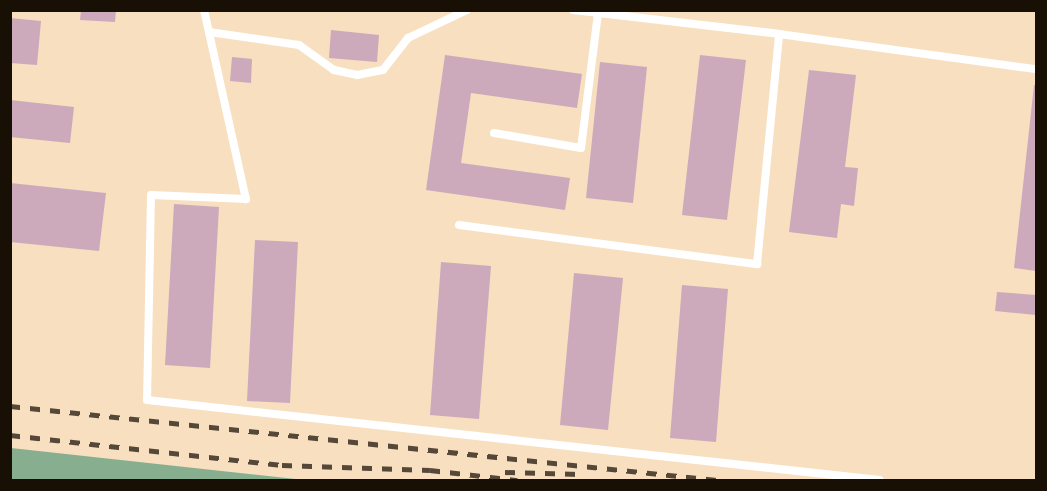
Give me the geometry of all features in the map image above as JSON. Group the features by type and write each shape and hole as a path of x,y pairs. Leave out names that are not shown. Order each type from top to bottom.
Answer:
{"lane":[{"path":"204,10 246,199 151,195 147,400 880,480"},
{"path":"209,32 299,45 334,70 357,75 384,70 408,38 467,10"},
{"path":"573,10 779,34 1036,69"},
{"path":"494,133 581,148 598,13"},
{"path":"459,225 757,264 779,34"}],"green space":[{"path":"11,448 305,480 11,480"}],"building":[{"path":"81,10 116,10 115,22 80,20"},
{"path":"10,18 41,21 37,65 10,63"},
{"path":"331,30 379,35 377,62 329,58"},
{"path":"445,55 582,74 577,108 471,93 461,163 570,178 565,210 426,190"},
{"path":"700,55 746,60 727,220 682,215"},
{"path":"232,57 252,59 251,83 230,81"},
{"path":"600,62 647,67 633,203 586,198"},
{"path":"809,70 856,75 845,167 858,168 854,206 841,204 837,238 789,232"},
{"path":"1034,85 1036,85 1036,271 1014,268"},
{"path":"10,100 74,107 70,143 10,137"},
{"path":"10,183 106,193 99,251 10,242"},
{"path":"174,204 219,207 210,368 165,365"},
{"path":"255,240 298,242 290,403 247,401"},
{"path":"441,262 491,266 479,419 430,415"},
{"path":"574,273 623,278 608,430 560,425"},
{"path":"682,285 728,289 716,442 670,438"},
{"path":"997,292 1036,295 1036,315 995,311"}],"railway":[{"path":"10,406 717,480"},
{"path":"10,435 282,465 430,470 517,480"},
{"path":"505,472 580,474"}]}
